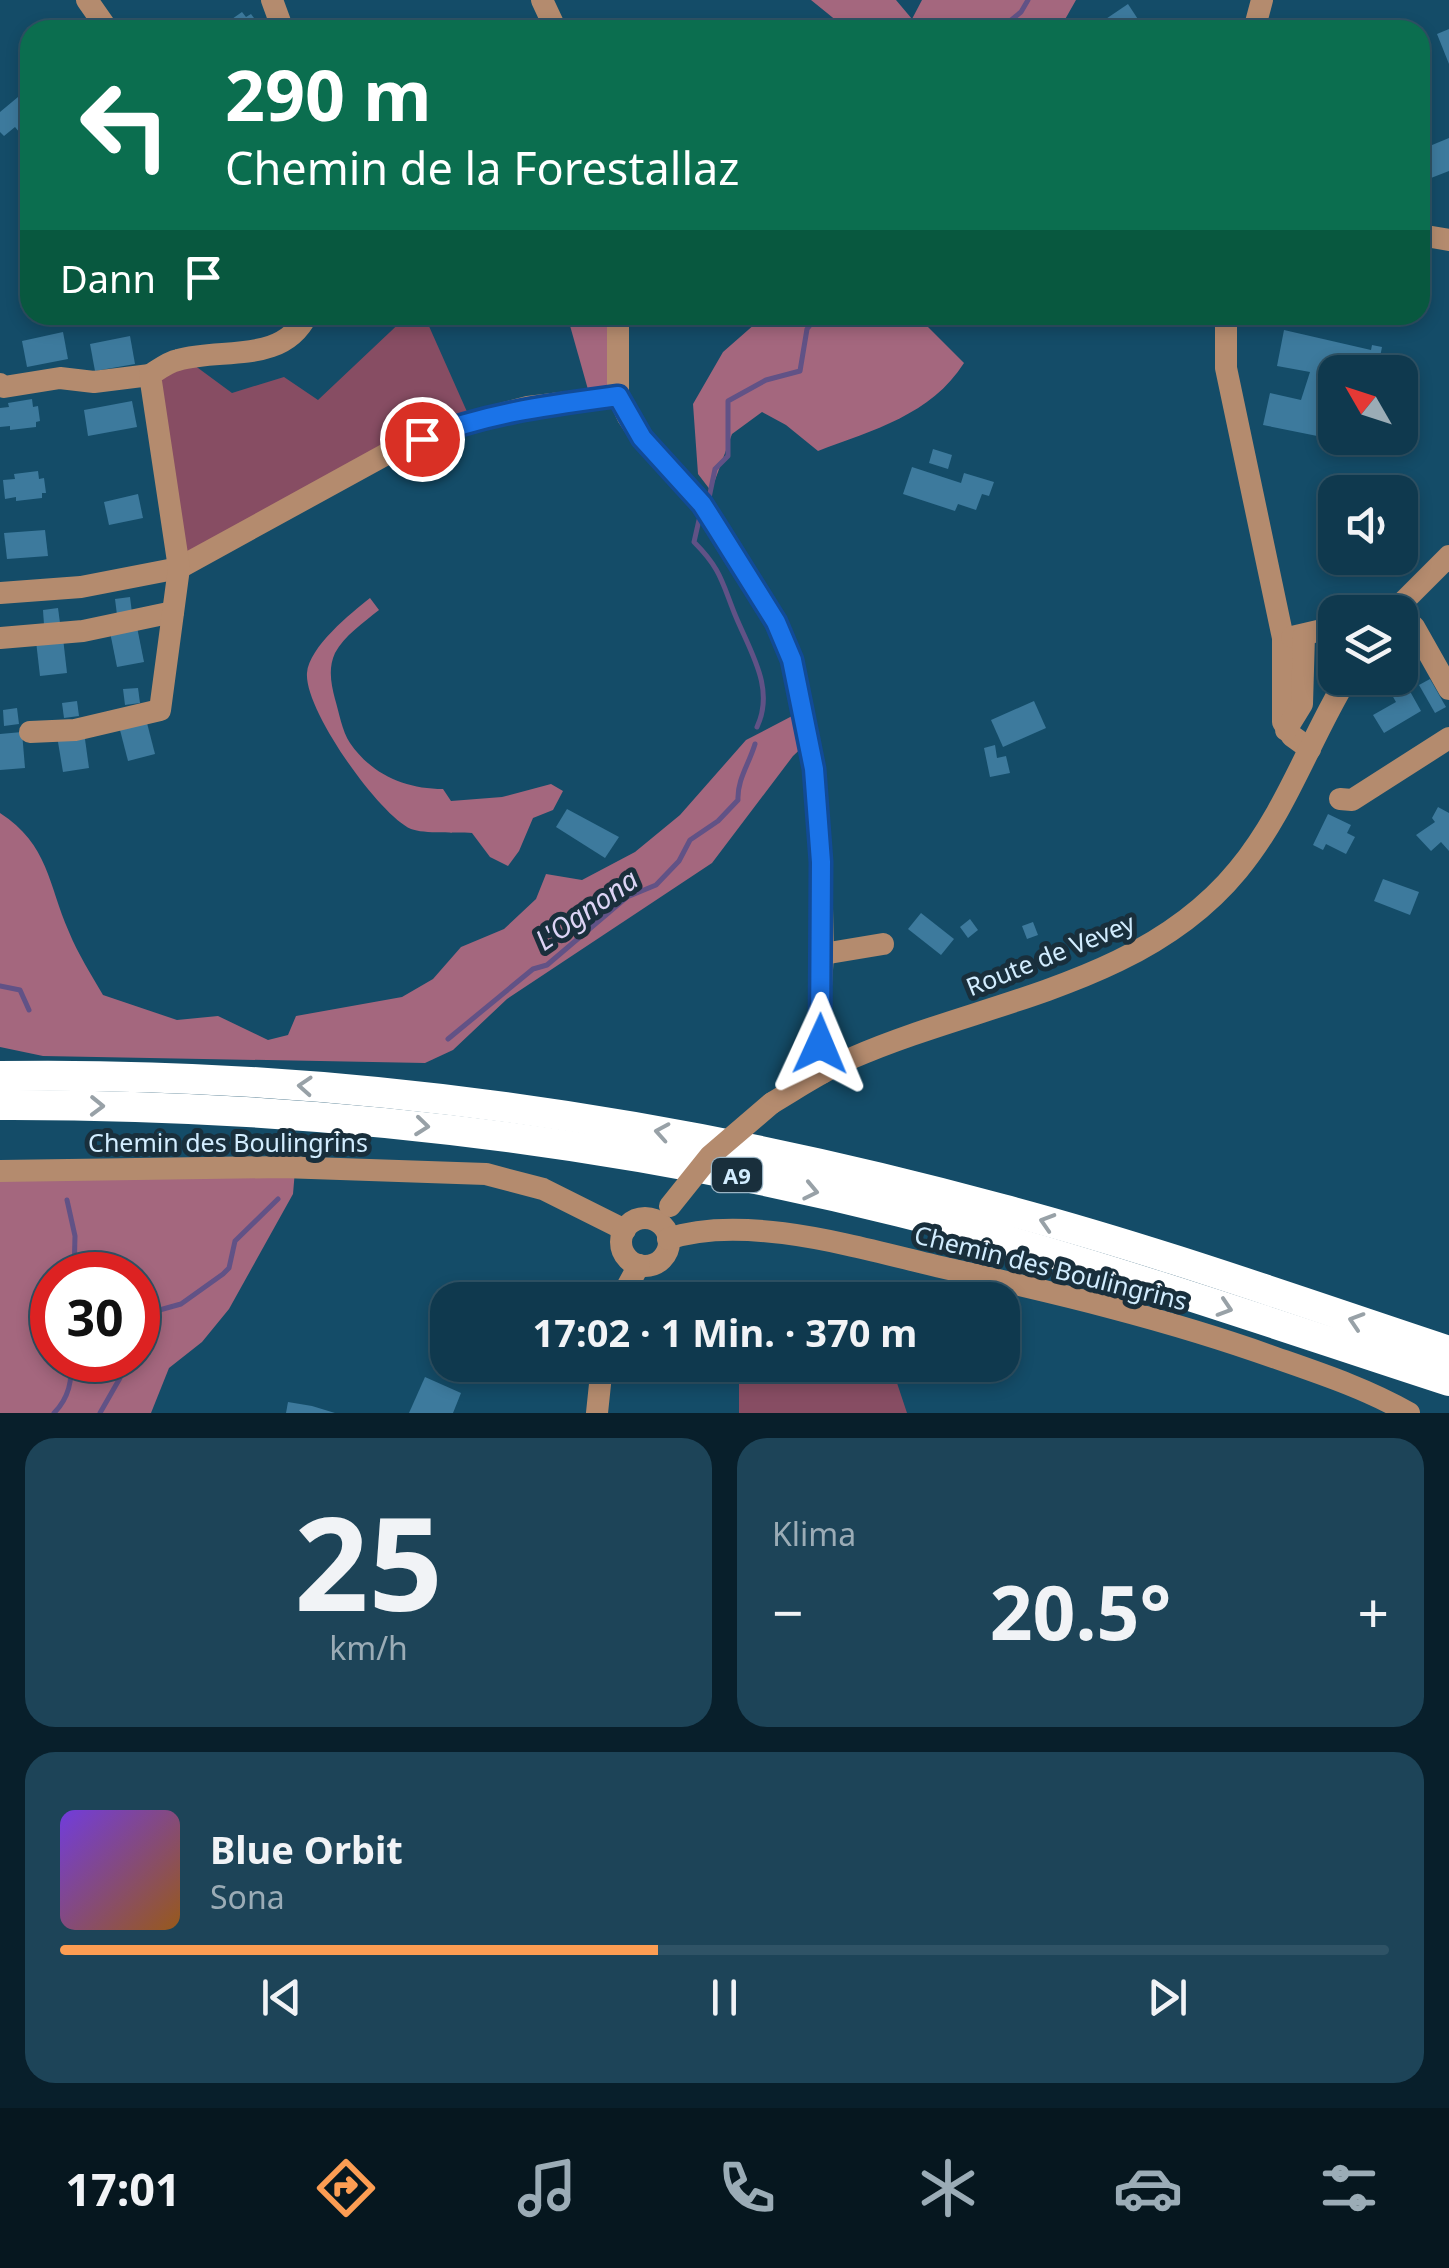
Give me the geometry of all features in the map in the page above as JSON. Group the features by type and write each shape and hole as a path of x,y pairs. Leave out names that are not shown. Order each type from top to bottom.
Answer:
{"highway":[{"name":"A9","path":"0,1076 158,1078 385,1093 540,1112 746,1147 1005,1209 1449,1351"},
{"name":"A9","path":"0,1105 200,1109 385,1122 573,1146 738,1175 1028,1246 1449,1381"}],"street":[{"path":"0,384 4,387 60,378 94,382 150,375 176,360 268,349 289,338 299,325"},
{"path":"618,325 618,396 642,438 702,504 786,641 802,699 814,769 821,862 822,1072"},
{"path":"1226,325 1226,368 1294,636 1283,722 1286,730 1310,749"},
{"path":"30,732 75,730 160,710 178,568 150,375"},
{"path":"0,593 81,587 178,568 392,451 450,427 528,408 618,396"},
{"path":"1411,595 1449,556"},
{"path":"0,638 83,631 173,612"},
{"path":"1294,636 1318,631"},
{"path":"1418,634 1449,689"},
{"name":"Route de Vevey","path":"666,1222 710,1156 772,1103 822,1072 856,1056 1056,987 1119,960 1162,936 1210,901 1237,872 1284,803 1338,695"},
{"path":"1340,800 1352,800 1449,738"},
{"path":"823,954 883,944"},
{"name":"Chemin des Boulingrins","path":"0,1171 282,1166 486,1174 543,1189 625,1230"},
{"path":"640,1219 666,1222 666,1252 658,1262 639,1265 625,1255 625,1230 640,1219"},
{"name":"Chemin des Boulingrins","path":"666,1222 806,1237 1095,1302 1283,1360 1374,1394 1409,1413"},
{"path":"630,1282 639,1265"},
{"path":"597,1413 600,1382"}],"shaded area":[{"path":"811,0 896,0 912,19 922,0 1076,0 1065,20 836,20"},
{"path":"397,325 428,325 468,414 186,553 158,381 162,376 194,365 232,393 284,377 318,400"},
{"path":"570,325 614,325 611,382 600,391 589,393"},
{"path":"754,325 926,325 964,363 951,381 918,408 880,428 818,451 786,425 762,412 732,434 711,491 698,474 693,404 723,352"},
{"path":"370,598 379,610 344,641 331,664 332,688 347,738 379,772 403,783 443,789 451,801 502,797 551,784 563,791 553,810 533,818 508,866 490,857 472,833 417,831 397,819 363,783 317,710 307,673 315,652 332,631"},
{"path":"794,715 809,741 793,756 712,863 507,999 453,1050 425,1063 43,1056 0,1047 0,813 16,825 38,852 73,940 103,995 177,1020 218,1016 268,1040 288,1035 296,1016 402,997 433,979 461,947 504,929 536,899 546,874 582,880 635,852 680,815 746,740"},
{"path":"295,1170 293,1194 229,1309 202,1342 169,1368 151,1413 0,1413 0,1179"},
{"path":"739,1382 897,1382 907,1413 739,1413"}],"building":[{"path":"1128,4 1138,20 1104,20"},
{"path":"242,12 256,20 231,20"},
{"path":"1449,29 1449,64 1437,34"},
{"path":"18,97 20,133 15,127 4,136 0,132 0,112"},
{"path":"1449,138 1449,171 1431,178 1430,175 1430,146"},
{"path":"1284,330 1371,350 1372,345 1382,347 1380,355 1318,355 1318,436 1263,425 1270,393 1301,400 1310,372 1277,366"},
{"path":"63,332 68,359 27,367 22,341"},
{"path":"130,336 135,364 95,371 90,344"},
{"path":"32,399 33,407 38,406 40,421 36,427 0,427 0,408"},
{"path":"132,401 137,427 88,436 84,410"},
{"path":"933,449 952,455 948,469 929,463"},
{"path":"912,467 961,483 964,473 994,482 989,496 982,494 976,510 958,504 955,511 903,494"},
{"path":"38,471 39,479 44,478 46,493 42,493 42,498 5,499 3,480 15,479 14,474"},
{"path":"138,494 143,518 109,525 104,502"},
{"path":"45,530 48,556 7,559 4,533"},
{"path":"130,597 132,613 117,615 115,599"},
{"path":"58,608 60,623 44,625 43,610"},
{"path":"137,627 144,662 117,667 110,632"},
{"path":"63,638 67,673 40,676 36,641"},
{"path":"1430,679 1446,707 1435,713 1419,685"},
{"path":"138,688 140,703 125,705 123,689"},
{"path":"1392,695 1412,695 1421,711 1384,733 1373,715 1396,702"},
{"path":"77,701 79,716 64,718 62,703"},
{"path":"1034,701 1046,728 1003,747 991,720"},
{"path":"17,708 19,724 4,726 3,710"},
{"path":"147,723 155,754 128,761 120,730"},
{"path":"22,732 25,768 0,770 0,734"},
{"path":"84,732 89,768 63,772 57,736"},
{"path":"995,745 997,758 1006,756 1010,773 990,777 984,748"},
{"path":"1438,807 1449,813 1449,851 1441,842 1431,851 1416,835 1435,822 1432,818"},
{"path":"567,809 619,837 605,858 556,827"},
{"path":"1328,814 1351,825 1347,833 1355,837 1346,854 1326,844 1323,850 1313,845"},
{"path":"1383,879 1419,892 1410,915 1374,901"},
{"path":"921,913 954,939 941,955 908,929"},
{"path":"970,919 978,930 968,938 960,927"},
{"path":"1033,922 1038,935 1027,939 1022,926"},
{"path":"425,1377 461,1393 453,1413 409,1413"},
{"path":"288,1402 312,1406 335,1413 286,1413"}],"waterway":[{"name":"L'Ognona","path":"1011,20 1028,0"},
{"name":"L'Ognona","path":"709,498 715,469 728,456 728,401 766,380 800,371 810,325"},
{"name":"L'Ognona","path":"699,520 694,542 720,577 759,671 763,699 757,727"},
{"name":"L'Ognona","path":"448,1039 533,969 547,965 627,897 656,885 679,861 690,840 718,821 738,800 741,779 755,744"},
{"path":"0,986 20,990 29,1010"},
{"name":"L'Ognona","path":"160,1310 181,1304 223,1274 229,1268 235,1241 278,1199"},
{"path":"67,1200 75,1252"},
{"path":"54,1413 70,1382"},
{"name":"L'Ognona","path":"100,1413 118,1382"}],"route":[{"path":"422,439 450,427 528,408 618,396 642,438 702,504 786,641 802,699 814,769 821,862 820,1044"}]}
